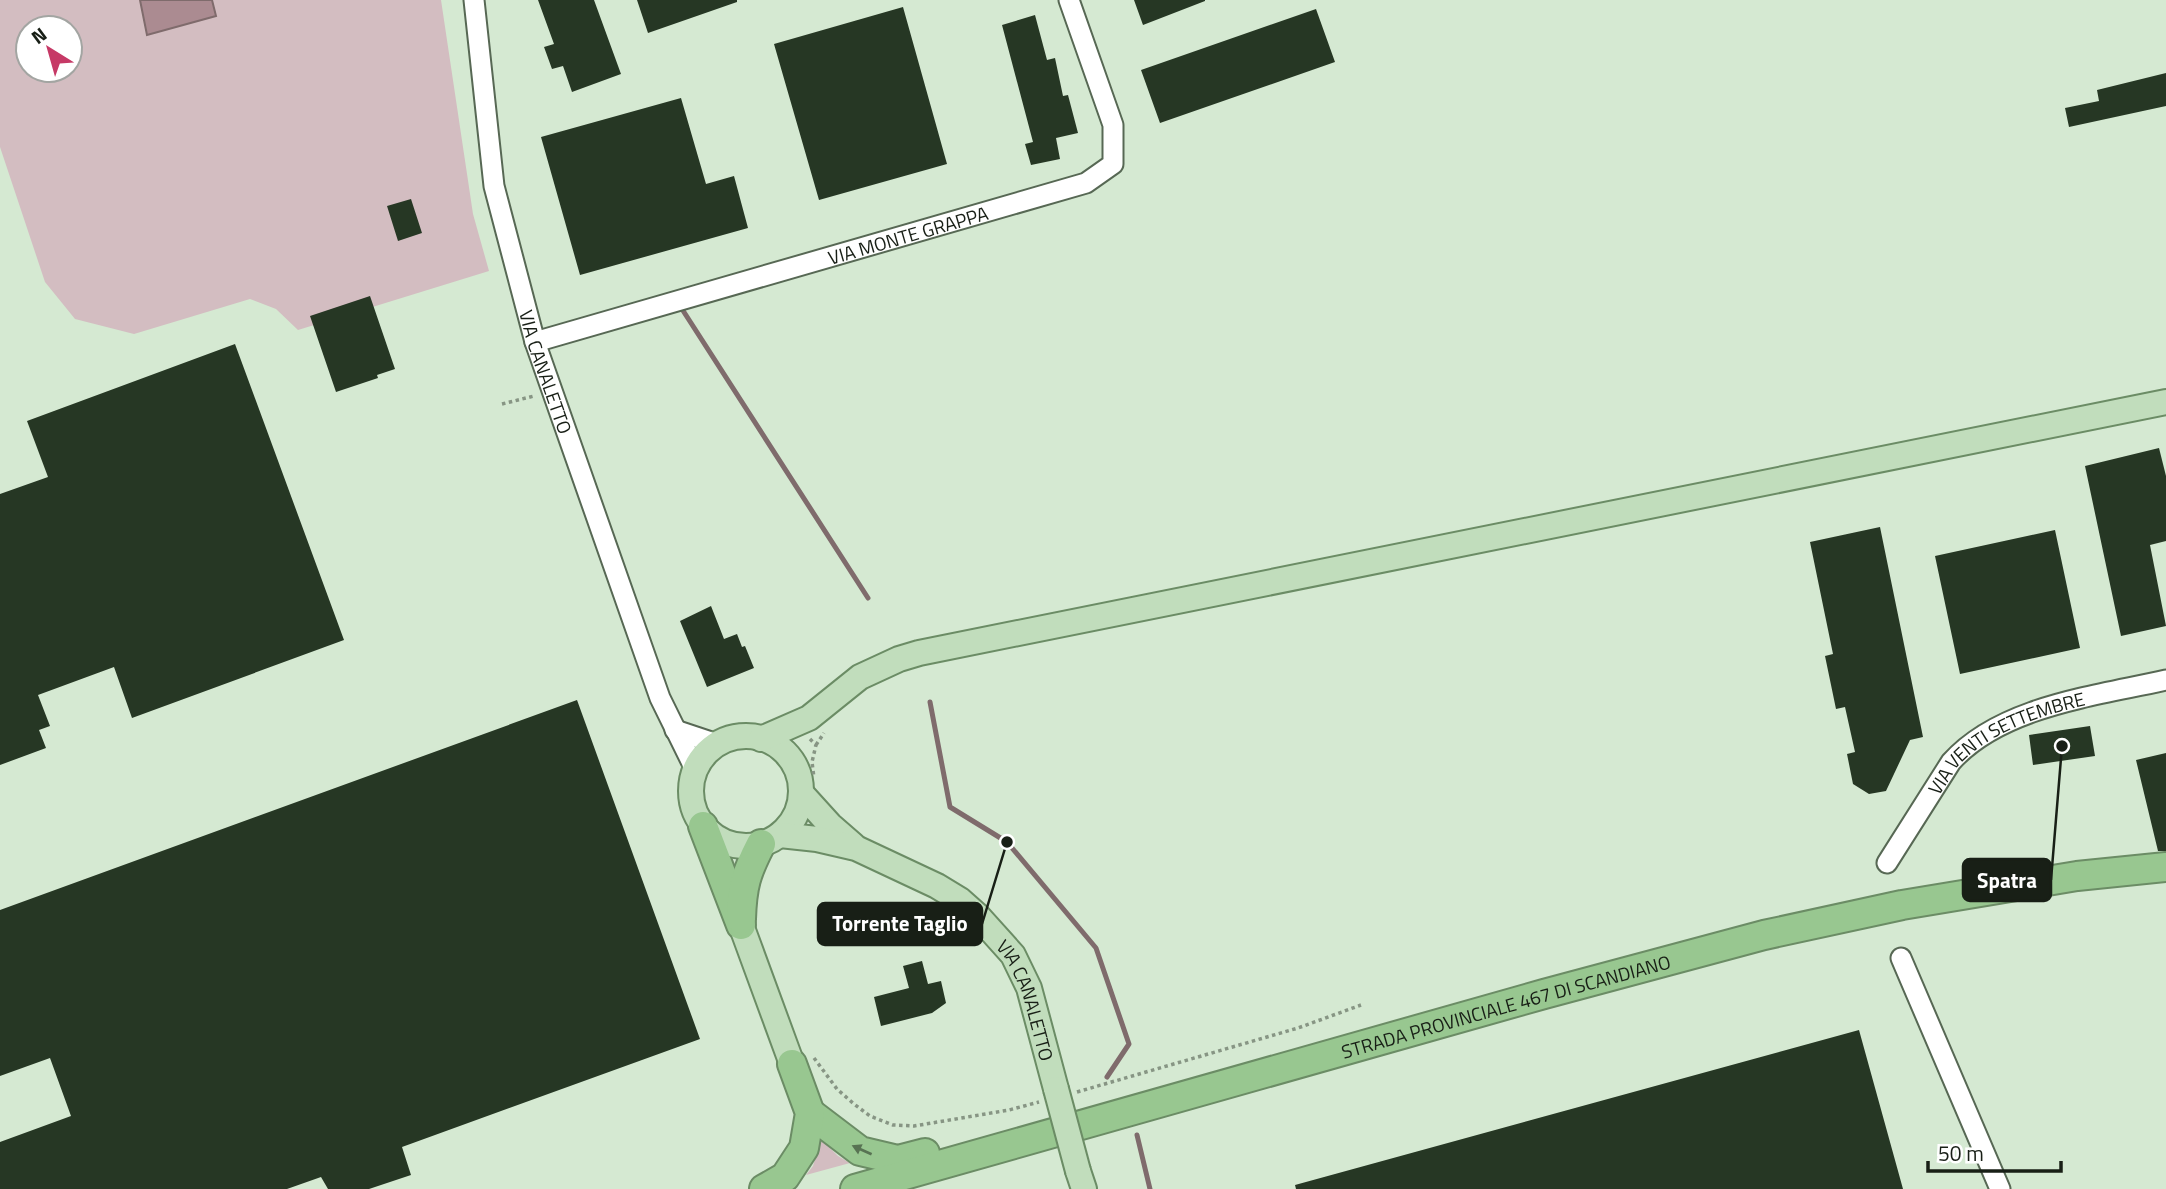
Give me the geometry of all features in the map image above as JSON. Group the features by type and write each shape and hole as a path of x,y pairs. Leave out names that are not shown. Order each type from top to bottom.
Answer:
{"highway":[{"path":"703,827 741,925"},
{"path":"741,925 741,894 747,871 770,840"},
{"name":"STRADA PROVINCIALE 467 DI SCANDIANO","path":"855,1189 1544,994 1764,935 1902,905 2077,876 2166,867"},
{"path":"764,1189 785,1177 804,1148 810,1113 792,1064"},
{"path":"810,1113 860,1151 898,1160 1006,1130 1119,1114"},
{"path":"919,1189 1119,1114"}],"main road":[{"path":"761,738 809,718 860,677 919,653 2166,402"},
{"path":"794,765 809,718"},
{"path":"732,738 761,738 780,748 794,765 801,783 797,812 770,840 740,846 730,844 703,827 693,807 691,786 694,775 704,755 712,748 732,738"},
{"name":"VIA CANALETTO","path":"801,793 830,825 856,848"},
{"name":"VIA CANALETTO","path":"770,840 817,839 856,848 960,900 978,916 1013,955 1029,988 1081,1180"},
{"path":"741,925 792,1064"}],"street":[{"name":"VIA CANALETTO","path":"474,0 494,186 535,342 655,685 674,730 692,763 694,775"},
{"name":"VIA MONTE GRAPPA","path":"535,342 1086,183 1113,164 1114,125 1069,0"},
{"name":"VIA VENTI SETTEMBRE","path":"1887,863 1951,762 1961,750 1982,734 2026,715 2166,680"},
{"path":"674,730 714,743 732,738"},
{"path":"1901,958 2000,1189"}],"path":[{"path":"502,404 552,391"}],"shaded area":[{"path":"0,0 441,0 473,214 489,271 298,330 276,309 250,299 134,334 75,319 45,282 0,147"},
{"path":"140,0 212,0 216,16 147,35"},
{"path":"821,1139 838,1156 850,1163 806,1175 813,1166"}],"building":[{"path":"538,0 594,0 621,74 572,92 563,66 552,69 544,47 554,44"},
{"path":"637,0 737,0 737,2 648,33"},
{"path":"1134,0 1205,0 1205,1 1143,25"},
{"path":"903,7 947,164 819,200 774,44"},
{"path":"1316,9 1335,62 1160,123 1141,70"},
{"path":"1035,15 1047,60 1055,58 1063,96 1068,95 1078,133 1056,138 1060,159 1031,165 1025,144 1033,142 1002,25"},
{"path":"2166,73 2166,106 2069,127 2065,108 2099,101 2097,90"},
{"path":"681,98 706,184 734,176 748,228 580,275 541,137"},
{"path":"411,199 422,233 398,241 387,206"},
{"path":"370,296 395,369 377,375 378,378 336,392 310,316"},
{"path":"235,344 344,640 132,718 114,667 38,695 50,726 39,730 46,748 0,765 0,494 48,477 27,421"},
{"path":"2159,448 2166,476 2166,541 2150,545 2166,626 2121,636 2085,466"},
{"path":"1880,527 1923,737 1910,740 1886,791 1869,794 1853,784 1847,754 1855,752 1845,707 1836,709 1825,656 1833,654 1810,542"},
{"path":"2055,530 2080,648 1960,674 1935,556"},
{"path":"711,606 724,639 737,634 754,668 707,687 680,621"},
{"path":"577,700 700,1039 402,1147 411,1175 369,1189 328,1189 321,1177 287,1189 0,1189 0,1142 71,1116 50,1058 0,1076 0,910"},
{"path":"2090,726 2095,756 2033,765 2029,735"},
{"path":"2166,753 2166,851 2158,851 2136,760"},
{"path":"922,961 928,984 941,981 946,1003 932,1013 881,1026 874,997 909,988 903,966"},
{"path":"1859,1030 1903,1189 1296,1189 1295,1185"}],"waterway":[{"path":"682,309 868,598"},
{"path":"930,702 950,807 1007,842 1096,948 1129,1044 1107,1077"},
{"path":"1137,1135 1150,1189"}],"place":[{"name":"Spatra","path":"2062,746"},
{"name":"Torrente Taglio","path":"1007,842"}]}
